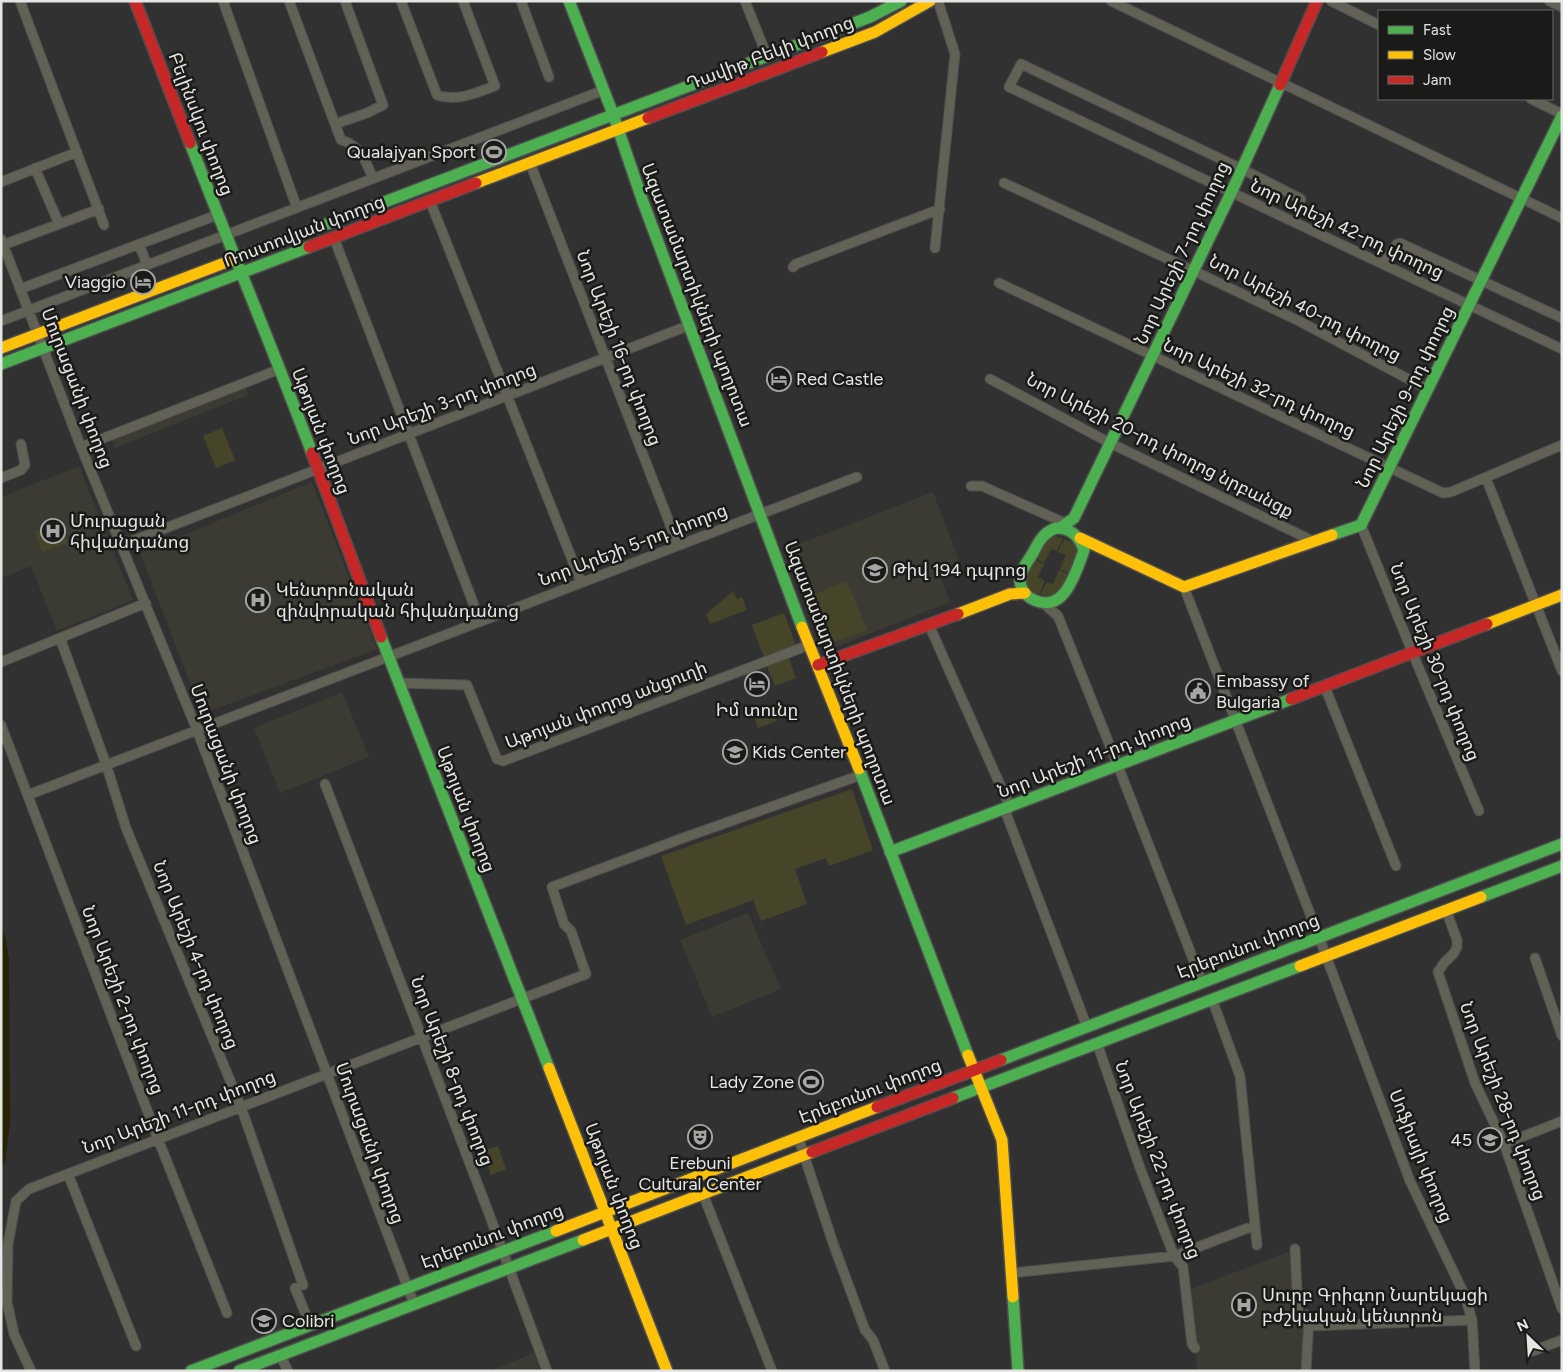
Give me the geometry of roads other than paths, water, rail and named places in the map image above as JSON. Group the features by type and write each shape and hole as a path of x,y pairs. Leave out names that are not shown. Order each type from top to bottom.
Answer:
{"main road":[{"name":"Բելինսկու փողոց","path":"135,1 235,259"},
{"name":"Ազատամարտիկների պողոտա","path":"570,1 613,114 640,194 809,645 1002,1140 1018,1371"},
{"name":"Դավիթ Բեկի փողոց","path":"613,114 870,17 901,1"},
{"name":"Դավիթ Բեկի փողոց","path":"618,128 875,32 930,1"},
{"name":"Նոր Արեշի 7-րդ փողոց","path":"1071,528 1110,442 1231,193 1316,1"},
{"name":"Ռոստովյան փողոց","path":"1,348 613,114"},
{"name":"Նոր Արեշի 9-րդ փողոց","path":"1361,525 1562,115"},
{"name":"Ռոստովյան փողոց","path":"1,364 618,128"},
{"name":"Աթոյան փողոց","path":"235,259 280,369 388,657 521,999 613,1228 667,1371"},
{"path":"1010,594 1020,579 1043,534 1048,530 1071,528 1096,547 1184,587 1361,525"},
{"path":"1020,579 1025,593 1030,598 1043,603 1053,602 1060,598 1084,550 1071,528"},
{"path":"1083,553 1096,547"},
{"path":"818,665 1010,594 1025,593"},
{"name":"Նոր Արեշի 11-րդ փողոց","path":"890,852 1413,654 1562,595"},
{"name":"Էրեբունու փողոց","path":"191,1371 1562,844"},
{"name":"Էրեբունու փողոց","path":"239,1371 1562,866"}],"street":[{"path":"20,1 104,225"},
{"path":"223,1 297,208"},
{"path":"289,1 341,140 354,146 364,156 372,179"},
{"path":"335,124 367,113 383,105 345,1"},
{"path":"401,1 437,95 450,98 471,94 495,86 463,1"},
{"path":"521,1 549,77"},
{"path":"745,1 767,56"},
{"path":"935,248 955,54 938,1"},
{"path":"1111,1 1562,218"},
{"path":"1331,1 1378,24"},
{"path":"1549,1 1562,7"},
{"name":"Նոր Արեշի 42-րդ փողոց","path":"1242,169 1021,64 1010,87 1562,349"},
{"path":"1,320 604,90"},
{"path":"1533,100 1562,115"},
{"path":"1,182 77,152"},
{"name":"Նոր Արեշի 16-րդ փողոց","path":"530,163 678,545"},
{"path":"35,168 59,224"},
{"path":"1242,169 1301,198"},
{"name":"Նոր Արեշի 40-րդ փողոց","path":"1004,183 1299,322 1427,389"},
{"path":"430,201 581,582"},
{"path":"2,242 99,209"},
{"path":"793,268 796,264 940,209"},
{"path":"20,288 218,215"},
{"path":"334,238 480,621"},
{"name":"Մուրացանի փողոց","path":"2,242 81,447 196,730 328,1073 414,1304"},
{"path":"1384,264 1397,244 1400,243 1562,318"},
{"path":"139,244 147,265"},
{"name":"Նոր Արեշի 32-րդ փողոց","path":"999,283 1390,468 1447,493 1562,445"},
{"name":"Նոր Արեշի 3-րդ փողոց","path":"122,545 690,325"},
{"path":"81,447 280,369"},
{"name":"Նոր Արեշի 20-րդ փողոց նրբանցք","path":"990,379 1110,442 1315,542"},
{"path":"1,478 21,470 25,465 21,444"},
{"name":"Նոր Արեշի 5-րդ փողոց","path":"28,795 857,477"},
{"path":"1486,478 1562,671"},
{"path":"971,486 982,486 1071,528"},
{"name":"Նոր Արեշի 30-րդ փողոց","path":"1361,525 1479,810"},
{"path":"1184,587 1319,937"},
{"path":"1058,616 1060,598"},
{"path":"1,662 146,603"},
{"path":"1043,603 1058,616 1202,982"},
{"path":"929,625 1010,807 1006,813 1087,1026"},
{"name":"Նոր Արեշի 4-րդ փողոց","path":"60,638 106,764 121,812 152,893 241,1107 310,1325"},
{"name":"Աթոյան փողոց անցուղի","path":"399,683 467,684 498,759 503,761 809,645"},
{"path":"1325,687 1396,866"},
{"name":"Նոր Արեշի 2-րդ փողոց","path":"1,725 158,1139 227,1313"},
{"name":"Նոր Արեշի 11-րդ փողոց","path":"31,1371 14,1334 7,1302 8,1244 16,1201 29,1189 586,974 572,931 564,924 552,887 861,775"},
{"name":"Նոր Արեշի 8-րդ փողոց","path":"325,784 547,1371"},
{"name":"Նոր Արեշի 28-րդ փողոց","path":"1446,910 1457,940 1457,947 1438,972 1475,1083 1504,1144 1562,1309"},
{"name":"Սոֆիայի փողոց","path":"1319,937 1410,1181 1465,1296 1472,1320 1475,1371"},
{"path":"1534,958 1562,1036"},
{"path":"1212,999 1240,1076 1256,1245"},
{"name":"Նոր Արեշի 22-րդ փողոց","path":"1097,1043 1140,1168 1174,1256 1183,1267 1192,1344 1196,1348"},
{"path":"1504,1144 1562,1122"},
{"path":"798,1138 865,1330 873,1340 885,1371"},
{"path":"68,1174 136,1346"},
{"path":"703,1194 772,1371"},
{"path":"1012,1273 1174,1256 1248,1228"},
{"path":"1295,1249 1298,1311 1302,1315 1308,1316 1306,1371"},
{"path":"1308,1326 1472,1320"},
{"path":"1533,1350 1562,1340"},
{"path":"280,1355 288,1371"}],"waterway":[{"path":"1,936 5,959 6,1123 1,1161"}],"place":[{"name":"Qualajyan Sport","path":"494,152"},
{"name":"Viaggio","path":"143,282"},
{"name":"Red Castle","path":"779,379"},
{"name":"Մուրացան հիվանդանոց","path":"53,531"},
{"name":"Թիվ 194 դպրոց","path":"875,570"},
{"name":"Կենտրոնական զինվորական հիվանդանոց","path":"258,600"},
{"name":"Իմ տունը","path":"757,684"},
{"name":"Embassy of Bulgaria","path":"1198,691"},
{"name":"Kids Center","path":"735,752"},
{"name":"Lady Zone","path":"811,1082"},
{"name":"Erebuni Cultural Center","path":"700,1137"},
{"name":"45","path":"1490,1140"},
{"name":"Սուրբ Գրիգոր Նարեկացի բժշկական կենտրոն","path":"1244,1305"},
{"name":"Colibri","path":"264,1321"}]}
